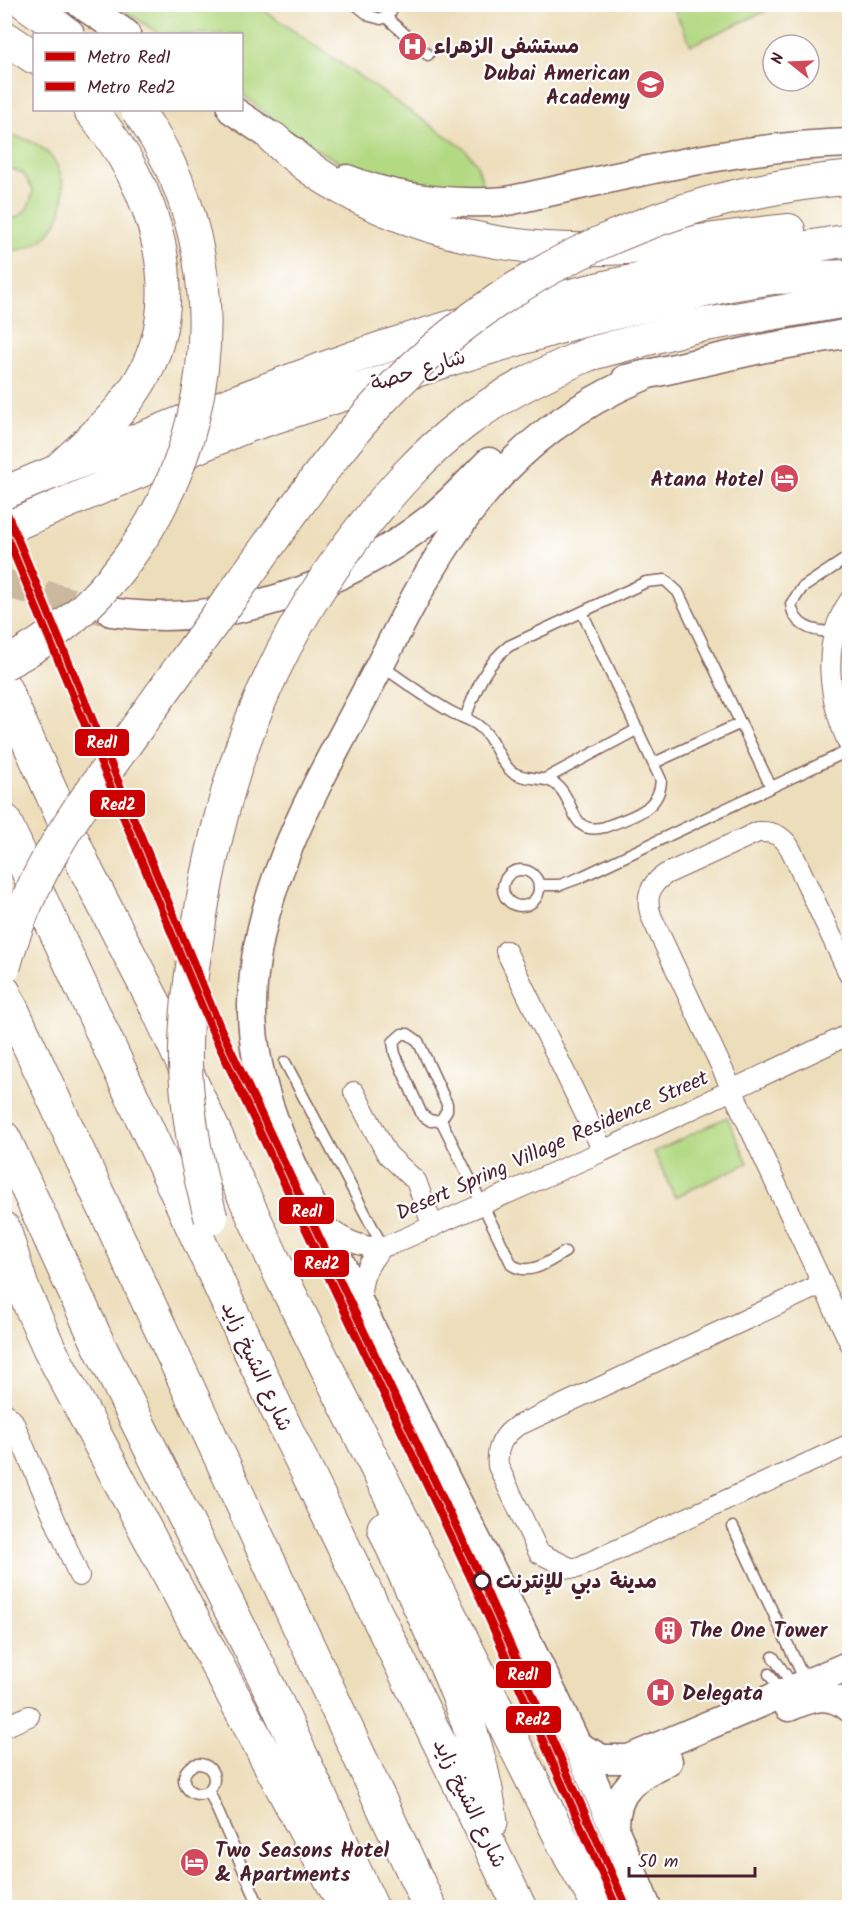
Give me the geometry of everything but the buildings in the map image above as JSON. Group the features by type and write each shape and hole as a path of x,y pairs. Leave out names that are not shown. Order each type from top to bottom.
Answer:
{"highway":[{"path":"4,37 33,56"},
{"path":"46,476 109,421 134,392 152,359 162,322 162,267 151,214 129,164 91,111"},
{"path":"4,967 16,929 42,868 77,812 329,463 354,431 411,370 466,323 507,293 542,272 616,234 654,219 733,195 793,184 849,178"},
{"path":"351,1561 341,1513 329,1476 211,1218 199,1174 188,1111 185,1038 187,1002 213,844 240,746 259,699 290,635 333,566 410,471 464,423 524,384 589,354 691,327 849,300"},
{"path":"4,687 87,872 158,1010 282,1278 570,1856 600,1908"},
{"name":"شارع الشيخ زايد","path":"4,820 288,1433 494,1850 520,1908"},
{"path":"4,992 430,1908"},
{"path":"4,1138 97,1341 276,1701 372,1908"},
{"path":"4,1229 22,1287 49,1348 346,1908"},
{"path":"282,1278 315,1373 465,1710 485,1785 494,1850"}],"main road":[{"path":"81,4 124,33"},
{"path":"30,7 67,33"},
{"path":"4,664 63,625 109,581 129,557 175,475 195,416 205,344 204,292 200,262 194,231 173,173 138,111"},
{"path":"233,111 319,166 358,183 410,197 464,203 507,201 704,158 769,149 849,143"},
{"path":"273,138 312,171 379,207 441,228 514,244 572,249 630,248 849,224"},
{"name":"شارع حصة","path":"4,493 286,381 431,333 553,300 664,274 849,240"},
{"name":"شارع حصة","path":"4,529 244,428 313,403 575,323 689,294 762,279 849,276"},
{"path":"111,612 177,618 209,615 271,601 328,580 381,553 431,518 525,427 554,407 592,388 760,349 849,333"},
{"path":"644,376 619,386 563,418 535,439 511,462 446,545 409,607 287,850 260,931 254,974 253,1031 261,1085 294,1165 361,1307 578,1746 615,1828 647,1908"},
{"path":"578,1746 602,1759 629,1760 788,1685 849,1665"},
{"path":"615,1828 618,1801 625,1788 646,1770 813,1697 833,1697 849,1708"}],"street":[{"path":"849,600 834,632 830,680 834,704 849,749"},
{"name":"Desert Spring Village Residence Street","path":"849,976 791,850 782,837 758,832 658,879 649,893 649,910 849,1343"},
{"path":"506,951 603,1151"},
{"name":"Desert Spring Village Residence Street","path":"361,1307 361,1288 366,1270 387,1246 603,1151 849,1034"},
{"path":"354,1092 387,1154 416,1181 433,1227"},
{"name":"Desert Spring Village Residence Street","path":"323,1224 346,1239 387,1246"},
{"path":"822,1284 517,1426 503,1438 497,1456 498,1466 539,1553 570,1568 577,1568 849,1444"},
{"path":"4,1413 13,1420 79,1576"},
{"path":"4,1726 30,1716"}],"lane":[{"path":"355,4 375,18 387,17 428,55"},
{"path":"387,17 393,4"},
{"path":"834,632 808,628 797,621 792,604 802,588 849,556"},
{"path":"465,718 484,673 499,654 520,641 655,579 673,584 771,787"},
{"path":"380,665 487,733 513,772 520,776 545,779 560,788 578,821 583,826 598,829 644,811 656,801 661,780 582,612"},
{"path":"654,763 741,723"},
{"path":"545,779 638,729"},
{"path":"539,885 560,885 579,878 849,749"},
{"path":"402,1034 408,1034 418,1041 447,1104 447,1110 441,1120 431,1121 422,1115 394,1054 393,1042 402,1034"},
{"path":"285,1062 387,1246"},
{"path":"441,1120 508,1259 518,1269 531,1270 566,1252"},
{"path":"733,1527 788,1685"},
{"path":"773,1657 788,1685"},
{"path":"209,1791 260,1908"}],"green space":[{"path":"115,5 256,5 465,149 477,164 485,192 460,192 364,175 299,140 243,95 243,33 158,33"},
{"path":"672,5 779,5 691,45"},
{"path":"5,135 33,142 51,157 61,176 64,198 58,218 46,236 28,247 5,250 5,219 17,217 25,211 33,190 23,173 5,167"},
{"path":"727,1117 748,1163 675,1197 654,1152"}],"tunnel":[{"path":"4,583 104,611"}],"metro line":[{"name":"Red1","path":"4,506 221,1029 482,1581 627,1908"},
{"name":"Red2","path":"4,530 213,1033 474,1585 617,1908"}],"place":[{"name":"مستشفى الزهراء","path":"413,46"},
{"name":"Dubai American Academy","path":"651,85"},
{"name":"Atana Hotel","path":"784,479"},
{"name":"مدينة دبي للإنترنت","path":"482,1581"},
{"name":"The One Tower","path":"668,1630"},
{"name":"Delegata","path":"661,1693"},
{"name":"Two Seasons Hotel & Apartments","path":"194,1862"}]}
